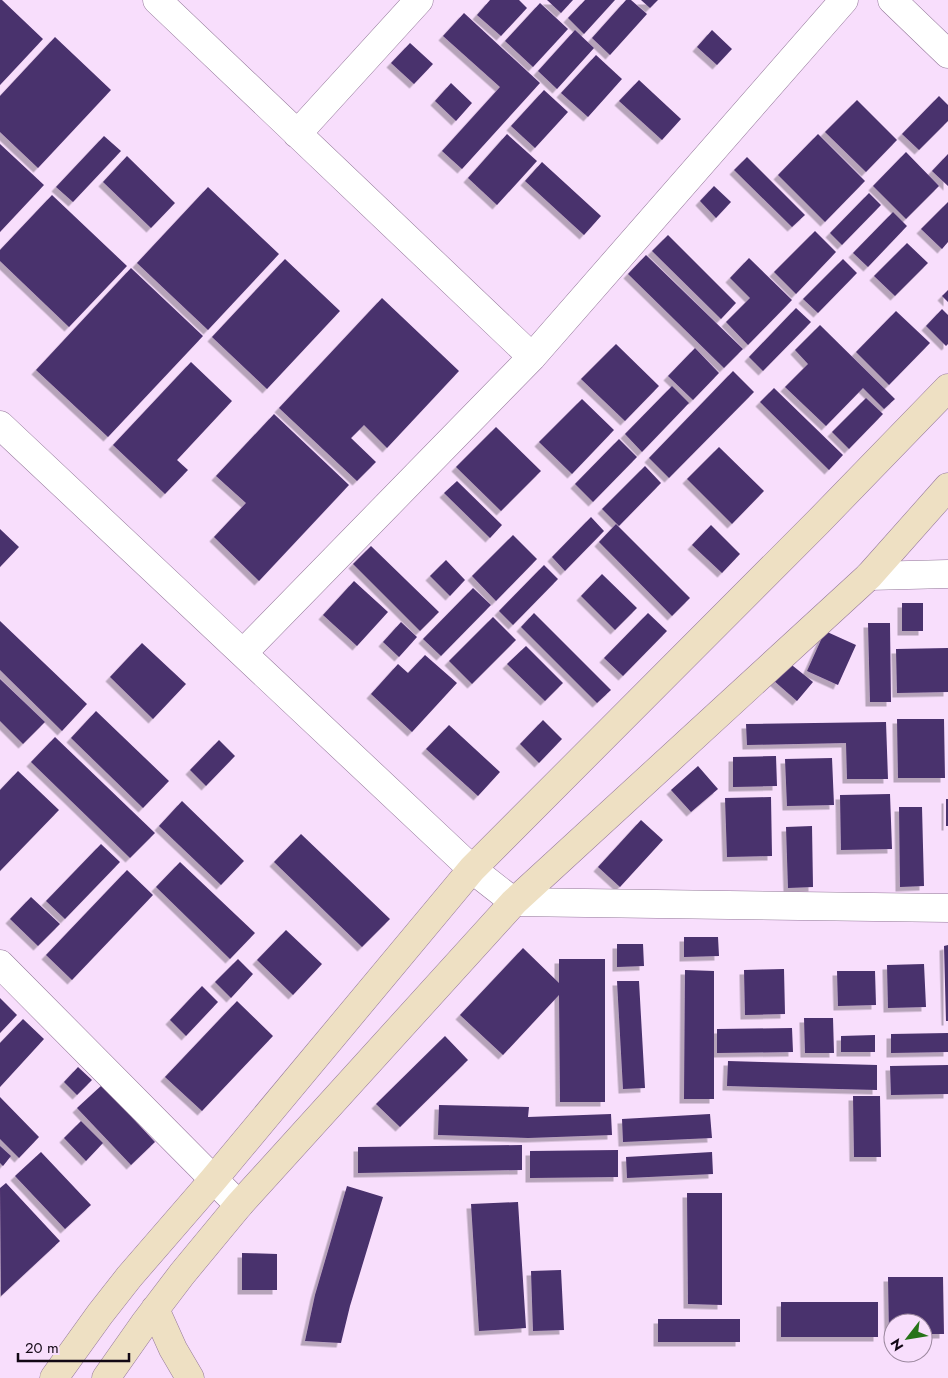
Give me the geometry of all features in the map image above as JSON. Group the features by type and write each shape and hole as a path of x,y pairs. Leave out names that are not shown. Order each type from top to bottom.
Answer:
{"main road":[{"path":"54,1378 129,1277 213,1180 472,870 818,522 948,388"},
{"path":"106,1378 155,1309 239,1205 514,902 869,576 948,487"},
{"path":"155,1309 173,1349 190,1378"}],"street":[{"path":"157,0 532,357"},
{"path":"297,134 418,0"},
{"path":"243,653 532,357 844,0"},
{"path":"892,0 948,54"},
{"path":"0,425 472,870 514,902 948,908"},
{"path":"869,576 948,574"},
{"path":"0,964 239,1205"}],"building":[{"path":"0,0 43,39 0,85"},
{"path":"490,0 519,0 527,8 501,36 477,15"},
{"path":"547,0 573,0 561,13"},
{"path":"585,0 615,0 584,34 568,18"},
{"path":"626,0 631,0 647,14 610,55 592,38"},
{"path":"641,0 658,0 650,8"},
{"path":"540,3 568,29 533,67 505,41"},
{"path":"464,13 540,83 462,169 442,151 500,87 443,36"},
{"path":"575,30 594,48 557,89 538,71"},
{"path":"712,30 732,49 717,65 697,47"},
{"path":"55,37 111,90 38,168 0,132 0,96"},
{"path":"410,43 433,64 414,84 391,63"},
{"path":"596,55 622,79 588,117 561,93"},
{"path":"639,80 681,119 662,140 619,101"},
{"path":"451,83 472,103 456,121 435,101"},
{"path":"544,90 568,112 535,148 511,126"},
{"path":"939,96 948,105 948,121 919,150 902,134"},
{"path":"857,100 897,140 866,172 825,132"},
{"path":"507,134 537,161 497,205 468,178"},
{"path":"818,134 865,181 825,222 778,175"},
{"path":"104,136 121,151 73,202 56,187"},
{"path":"0,144 44,185 0,232"},
{"path":"906,152 939,186 906,219 873,186"},
{"path":"948,154 948,186 932,171"},
{"path":"127,156 175,203 151,228 103,182"},
{"path":"747,157 805,215 792,227 734,170"},
{"path":"542,162 601,216 584,235 525,181"},
{"path":"714,186 731,202 716,218 700,201"},
{"path":"208,187 279,254 208,330 137,263"},
{"path":"869,193 881,205 842,245 830,233"},
{"path":"52,195 127,266 69,327 0,261 0,250"},
{"path":"948,202 948,242 942,249 921,229"},
{"path":"893,212 907,226 868,267 853,253"},
{"path":"815,231 836,252 796,294 774,272"},
{"path":"668,235 736,303 721,319 652,251"},
{"path":"907,243 928,263 895,296 874,276"},
{"path":"646,255 743,349 724,368 628,274"},
{"path":"749,258 792,300 748,345 726,322 750,298 730,278"},
{"path":"285,259 340,311 267,389 212,337"},
{"path":"843,259 857,273 818,313 803,299"},
{"path":"131,268 203,336 108,437 36,370"},
{"path":"948,290 948,302 942,296"},
{"path":"382,298 459,371 387,448 364,425 351,438 376,462 357,481 279,408"},
{"path":"796,308 811,322 763,371 749,357"},
{"path":"942,309 948,315 948,344 946,346 926,326"},
{"path":"896,311 930,343 889,385 856,352"},
{"path":"820,325 895,399 884,409 863,388 826,426 785,387 808,364 795,350"},
{"path":"616,344 659,386 625,421 581,379"},
{"path":"695,348 719,373 693,400 668,376"},
{"path":"191,362 232,401 177,460 188,470 165,494 113,445"},
{"path":"733,371 754,392 669,478 649,458"},
{"path":"672,386 689,403 642,452 625,434"},
{"path":"774,388 843,455 829,470 760,402"},
{"path":"866,398 883,414 849,449 832,432"},
{"path":"582,399 614,430 572,474 539,442"},
{"path":"274,414 349,485 259,581 214,537 246,503 216,476"},
{"path":"496,427 541,471 501,511 456,467"},
{"path":"619,439 637,457 593,502 575,484"},
{"path":"719,447 764,491 732,524 687,479"},
{"path":"645,466 661,483 619,526 602,509"},
{"path":"457,481 502,525 490,538 444,493"},
{"path":"591,517 604,531 565,571 552,557"},
{"path":"616,524 690,598 672,616 599,542"},
{"path":"711,525 740,554 722,573 692,545"},
{"path":"0,529 19,547 0,567"},
{"path":"513,535 537,559 496,601 472,576"},
{"path":"371,546 439,612 420,631 353,564"},
{"path":"446,560 465,580 450,596 430,576"},
{"path":"544,565 558,579 513,625 499,611"},
{"path":"602,574 637,608 615,630 581,596"},
{"path":"354,581 388,612 357,646 323,615"},
{"path":"473,588 491,605 441,656 423,639"},
{"path":"902,603 923,603 923,631 902,631"},
{"path":"534,613 611,690 597,703 521,627"},
{"path":"648,613 667,631 623,676 604,658"},
{"path":"493,617 516,640 472,684 449,661"},
{"path":"0,621 87,704 62,731 0,670"},
{"path":"401,622 417,637 399,657 383,642"},
{"path":"868,623 890,623 891,702 870,702"},
{"path":"825,631 856,645 838,685 807,671"},
{"path":"142,643 186,684 153,719 110,677"},
{"path":"526,646 563,683 545,701 507,664"},
{"path":"948,648 948,692 897,693 896,649"},
{"path":"425,655 457,683 412,732 371,694 398,664 408,673"},
{"path":"788,662 813,682 797,701 773,680"},
{"path":"0,679 45,722 23,744 0,721"},
{"path":"96,711 169,781 143,808 71,738"},
{"path":"897,719 944,719 945,778 898,778"},
{"path":"543,720 562,739 539,763 520,744"},
{"path":"886,722 888,779 847,779 846,743 747,745 746,724"},
{"path":"449,725 500,772 478,796 426,749"},
{"path":"55,737 155,833 130,858 31,762"},
{"path":"219,740 235,756 206,786 190,770"},
{"path":"776,756 777,786 733,787 733,757"},
{"path":"832,758 834,805 787,806 785,759"},
{"path":"698,766 718,789 691,812 671,790"},
{"path":"18,771 59,810 0,871 0,790"},
{"path":"890,794 892,849 841,850 840,795"},
{"path":"771,797 772,856 727,857 725,798"},
{"path":"946,799 948,799 948,826 946,826"},
{"path":"182,801 244,861 221,885 159,826"},
{"path":"899,807 922,807 924,886 900,887"},
{"path":"641,820 663,840 620,887 598,867"},
{"path":"812,826 813,887 788,888 786,827"},
{"path":"301,834 390,919 362,947 274,862"},
{"path":"101,844 120,862 65,919 46,901"},
{"path":"180,862 255,933 230,959 156,887"},
{"path":"127,870 153,895 72,980 46,955"},
{"path":"31,897 60,924 38,946 10,919"},
{"path":"286,930 322,964 293,995 257,960"},
{"path":"684,937 718,937 719,956 684,957"},
{"path":"617,944 643,944 644,966 617,967"},
{"path":"948,945 948,1021 946,1021 944,946"},
{"path":"523,948 559,983 559,959 605,959 605,1102 560,1102 559,995 503,1055 460,1015"},
{"path":"238,959 253,974 231,998 215,982"},
{"path":"924,964 926,1007 888,1008 887,965"},
{"path":"784,969 785,1014 745,1015 744,970"},
{"path":"685,970 714,971 714,1099 684,1099"},
{"path":"837,971 875,971 876,1005 838,1006"},
{"path":"617,981 639,981 645,1088 623,1089"},
{"path":"202,986 218,1002 186,1036 170,1020"},
{"path":"0,998 17,1015 0,1033"},
{"path":"237,1001 273,1036 202,1111 165,1077"},
{"path":"804,1018 833,1018 834,1053 805,1053"},
{"path":"23,1019 44,1039 0,1087 0,1043"},
{"path":"792,1028 793,1052 717,1053 717,1029"},
{"path":"948,1033 948,1052 891,1053 891,1034"},
{"path":"875,1035 875,1052 841,1052 841,1036"},
{"path":"445,1036 468,1060 400,1127 376,1104"},
{"path":"728,1061 877,1065 877,1090 727,1086"},
{"path":"948,1065 948,1094 891,1095 890,1066"},
{"path":"78,1067 92,1080 77,1095 64,1082"},
{"path":"102,1085 155,1142 131,1165 77,1108"},
{"path":"853,1096 880,1096 881,1157 854,1157"},
{"path":"0,1097 39,1137 19,1158 0,1139"},
{"path":"439,1105 529,1107 528,1117 611,1114 612,1135 528,1138 438,1135"},
{"path":"710,1114 712,1138 623,1142 622,1119"},
{"path":"81,1121 103,1143 86,1161 64,1138"},
{"path":"522,1145 522,1170 358,1173 358,1147"},
{"path":"0,1146 11,1156 3,1166 0,1163"},
{"path":"618,1150 618,1177 530,1178 530,1151"},
{"path":"41,1152 91,1205 65,1229 15,1176"},
{"path":"712,1152 713,1174 627,1178 626,1157"},
{"path":"6,1183 60,1241 1,1296 0,1188"},
{"path":"347,1186 383,1197 350,1306 341,1343 305,1341 315,1295"},
{"path":"687,1193 722,1193 722,1305 688,1304"},
{"path":"518,1202 526,1328 479,1331 471,1204"},
{"path":"242,1253 277,1254 277,1290 242,1290"},
{"path":"561,1270 564,1330 533,1331 531,1271"},
{"path":"888,1277 943,1277 944,1334 933,1334 933,1313 889,1313"},
{"path":"781,1302 878,1302 878,1337 781,1337"},
{"path":"658,1319 740,1319 740,1342 658,1342"}]}
